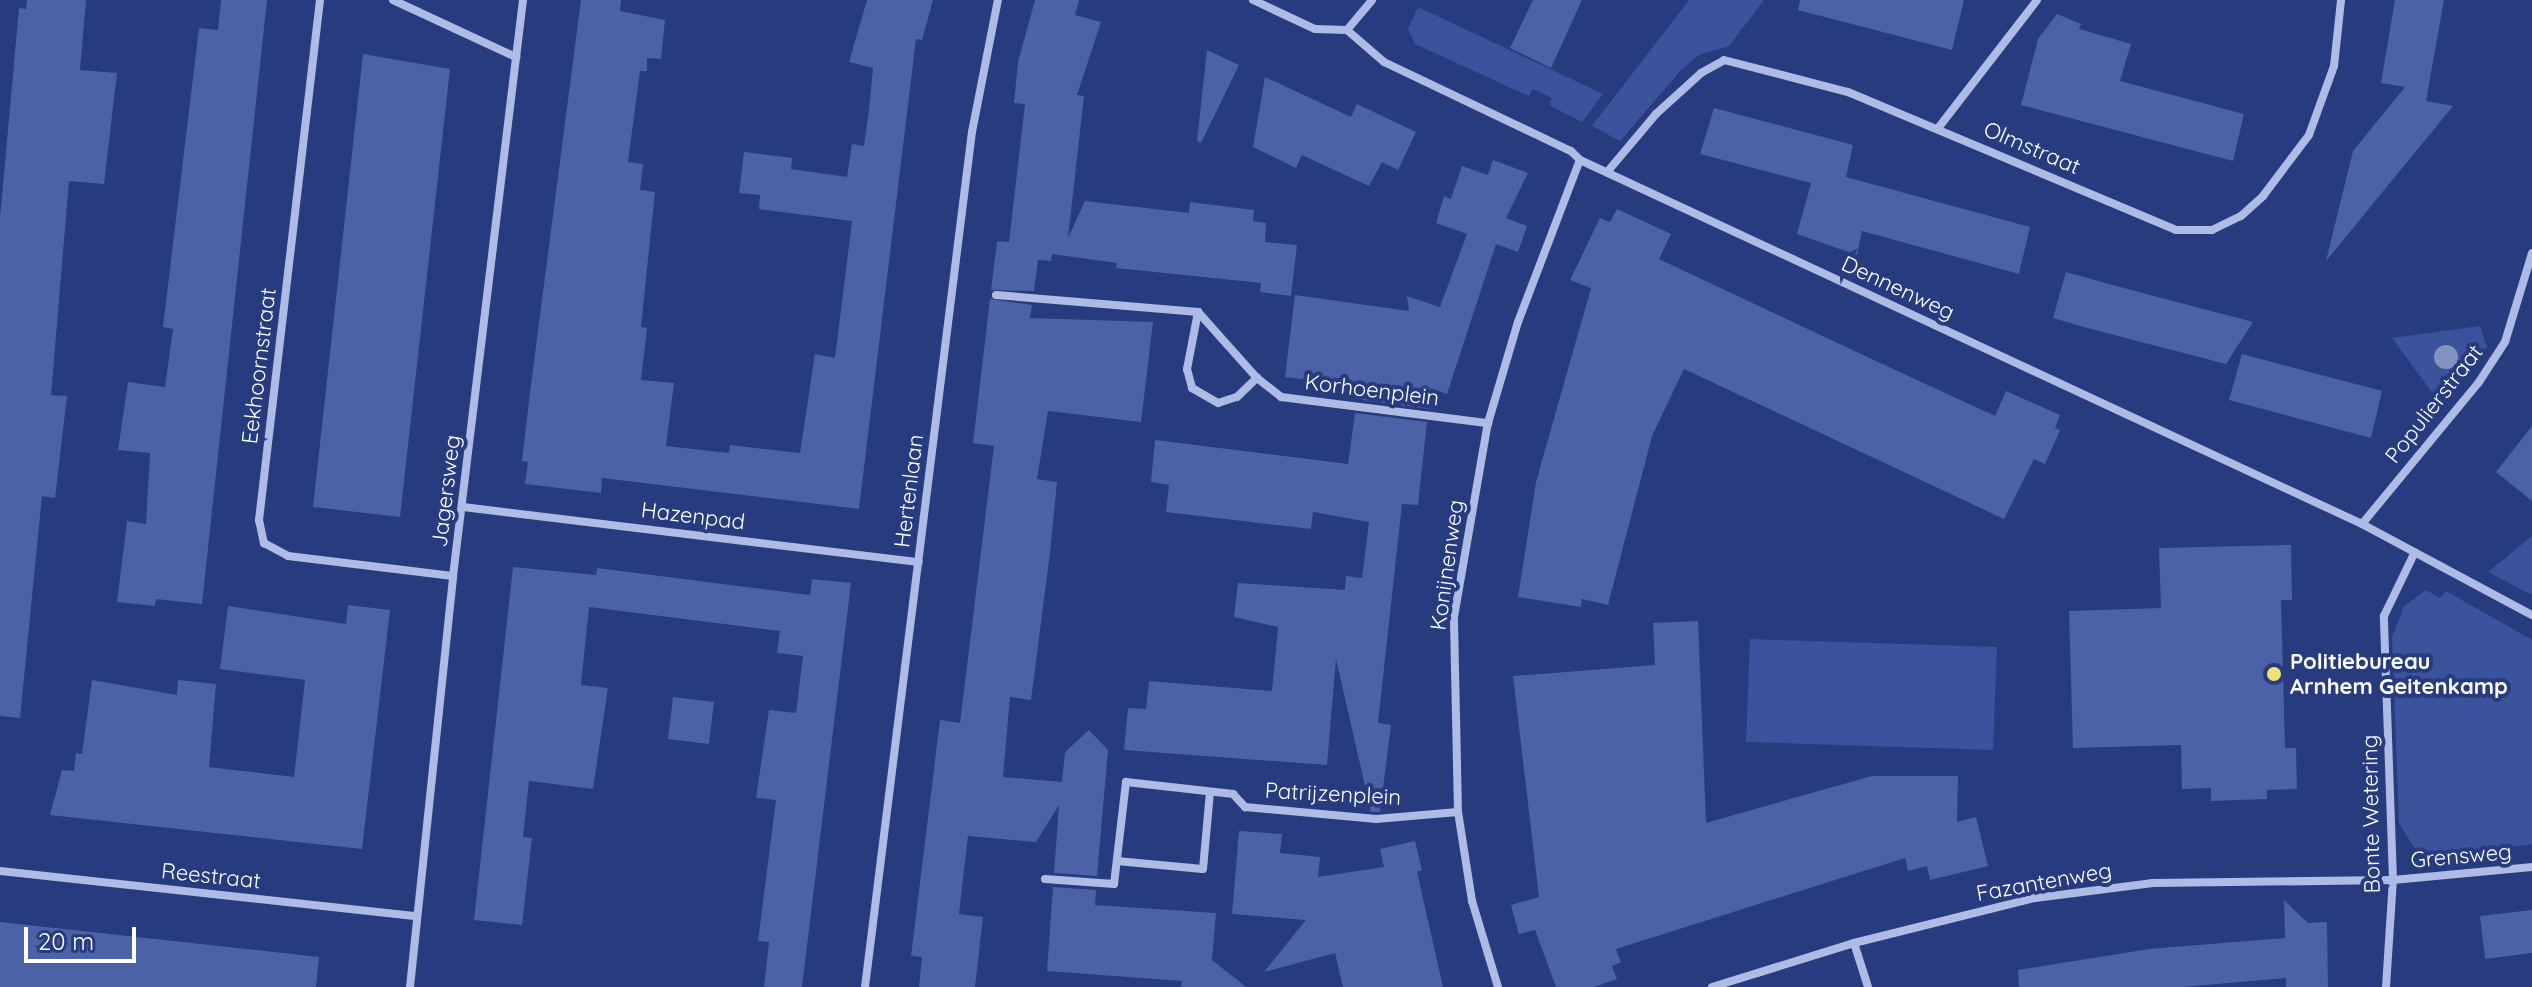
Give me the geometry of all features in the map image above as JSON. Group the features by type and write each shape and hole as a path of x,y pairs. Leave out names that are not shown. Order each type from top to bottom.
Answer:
{"street":[{"name":"Eekhoornstraat","path":"320,0 259,520 264,543 288,556 453,576"},
{"path":"393,0 516,57"},
{"name":"Jagersweg","path":"410,987 453,576 523,0"},
{"name":"Hertenlaan","path":"865,987 972,132 998,0"},
{"path":"1253,0 1315,29 1347,30 1372,0"},
{"path":"1939,127 2037,0"},
{"name":"Olmstraat","path":"1608,171 1656,114 1701,73 1724,60 1848,92 1939,127 2176,230 2193,233 2225,226 2263,196 2309,135 2334,66 2341,0"},
{"name":"Dennenweg","path":"1347,30 1384,62 1571,151 1580,160 2362,524 2532,615"},
{"name":"Konijnenweg","path":"1498,987 1472,901 1458,812 1454,617 1488,423 1518,322 1580,160"},
{"name":"Populierstraat","path":"2362,524 2479,382 2505,342 2532,253"},
{"path":"996,295 1198,312 1187,369 1192,388 1218,403 1237,397 1257,378"},
{"name":"Korhoenplein","path":"1198,312 1257,378 1281,397 1488,423"},
{"name":"Hazenpad","path":"463,507 919,562"},
{"name":"Bonte Wetering","path":"2386,987 2393,880 2384,616 2415,552"},
{"name":"Patrijzenplein","path":"1117,861 1126,782 1233,794 1245,807 1376,819 1458,812"},
{"path":"1045,879 1114,884 1117,861 1203,869 1210,792"},
{"name":"Grensweg","path":"2393,880 2532,867"},
{"name":"Reestraat","path":"0,871 417,916"},
{"name":"Fazantenweg","path":"1712,987 1854,943 2035,898 2153,883 2393,880"},
{"path":"1854,943 1868,987"}],"shaded area":[{"path":"1689,0 1764,0 1729,46 1699,55 1681,70 1620,141 1592,126"},
{"path":"1418,7 1603,94 1582,122 1549,105 1552,98 1533,89 1529,96 1415,44 1408,29"},
{"path":"2480,326 2487,347 2442,406 2392,338"},
{"path":"2532,536 2532,595 2488,572"},
{"path":"2426,590 2440,598 2446,591 2532,640 2532,844 2460,854 2415,849 2399,823 2392,637 2404,606"},
{"path":"1750,639 1997,647 1993,750 1746,742"}],"building":[{"path":"27,0 86,0 80,70 117,73 104,184 69,181 51,395 67,396 55,498 42,496 20,718 0,716 0,218 19,8 26,9"},
{"path":"221,0 267,0 202,604 156,599 155,606 117,602 127,521 146,524 150,453 118,450 128,382 165,387 173,329 163,327 199,28 218,30"},
{"path":"581,0 621,0 620,11 665,20 661,59 647,58 647,71 640,71 628,162 643,164 640,190 655,192 641,327 647,328 641,380 674,383 666,446 729,453 730,445 800,453 815,354 835,358 852,221 759,209 760,195 739,193 744,152 792,158 791,169 847,177 852,144 864,146 869,110 873,68 849,62 867,0 933,0 922,40 916,39 859,509 602,478 601,493 525,484 528,462 522,461"},
{"path":"1035,0 1079,0 1075,15 1101,22 1077,95 1084,96 1068,238 1085,201 1189,213 1190,202 1254,210 1253,221 1266,223 1265,242 1297,245 1291,296 1260,292 1261,283 1116,268 1117,263 1052,254 1051,261 1038,260 1034,291 991,290 997,241 1009,242 1025,104 1014,103 1018,62"},
{"path":"1533,0 1582,0 1551,68 1510,48"},
{"path":"1800,0 1964,0 1952,50 1798,10"},
{"path":"2395,0 2444,0 2426,101 2453,106 2326,261 2353,151 2405,87 2381,83"},
{"path":"2057,14 2081,24 2079,29 2131,44 2120,81 2244,114 2233,161 2021,105 2038,39"},
{"path":"1207,50 1239,65 1201,143 1197,141"},
{"path":"363,54 450,69 400,517 313,507"},
{"path":"1265,77 1351,117 1357,104 1416,132 1398,170 1382,162 1369,186 1302,155 1296,168 1253,147"},
{"path":"1714,108 1853,145 1846,177 2030,227 2019,274 1862,231 1857,255 1797,234 1811,183 1700,154"},
{"path":"1493,160 1528,173 1506,218 1527,226 1518,252 1496,244 1447,394 1431,388 1429,409 1357,399 1359,386 1285,377 1295,295 1409,311 1407,296 1440,307 1467,234 1436,223 1444,196 1451,199 1462,166 1488,175"},
{"path":"1617,209 1671,234 1659,259 1878,362 1995,416 2006,391 2060,415 2055,428 2060,430 2045,464 2034,459 2004,519 1684,369 1652,436 1608,605 1582,599 1581,607 1518,597 1536,482 1591,288 1570,280 1600,218 1610,222"},
{"path":"2066,272 2253,322 2226,364 2091,329 2053,318"},
{"path":"990,299 1032,305 1030,318 1153,322 1141,422 1048,411 1037,479 1057,482 1031,700 1010,697 1003,777 1062,782 1065,752 1089,730 1108,750 1097,876 1054,873 1059,805 1036,842 968,836 959,914 983,917 975,987 919,987 922,957 911,956 940,720 960,723 994,446 973,443"},
{"path":"2242,354 2382,391 2371,438 2229,400"},
{"path":"1355,413 1427,422 1418,505 1402,504 1378,723 1391,725 1380,812 1371,812 1336,659 1327,765 1124,750 1128,708 1146,709 1149,681 1272,691 1278,627 1234,617 1238,583 1345,590 1346,576 1362,578 1369,522 1313,512 1311,529 1166,512 1169,485 1151,482 1155,440 1348,464"},
{"path":"2532,426 2532,501 2496,472"},
{"path":"2291,545 2292,600 2281,600 2285,748 2296,748 2297,789 2267,790 2267,799 2211,801 2211,788 2182,789 2181,745 2073,748 2069,611 2161,608 2159,548"},
{"path":"513,567 596,575 597,568 810,595 812,579 851,583 802,987 764,987 769,942 758,941 776,800 756,798 769,710 796,713 803,656 777,653 780,631 589,607 581,685 608,688 593,789 529,781 523,837 532,838 522,925 474,920"},
{"path":"348,605 390,610 362,849 50,815 62,770 74,771 76,753 82,754 92,680 177,695 178,680 216,684 209,767 294,777 305,680 220,669 228,606 346,624"},
{"path":"1698,621 1706,823 1872,776 1958,776 1957,822 1976,817 1988,866 1930,880 1927,866 1908,871 1905,858 1616,949 1621,962 1612,966 1617,979 1594,987 1556,987 1535,930 1519,934 1511,905 1539,897 1513,676 1655,665 1653,623"},
{"path":"673,697 714,702 709,744 668,739"},
{"path":"1239,831 1282,834 1280,853 1320,857 1318,877 1384,867 1380,849 1415,841 1422,870 1417,872 1443,987 1343,987 1335,953 1264,972 1306,920 1232,914"},
{"path":"1053,887 1096,890 1095,905 1216,913 1212,960 1246,987 1181,987 1182,981 1047,971"},
{"path":"2284,900 2308,923 2327,922 2328,987 2286,987 2286,978 2182,987 2019,987 2018,970 2149,949 2285,938"},
{"path":"2532,910 2532,953 2485,959 2480,916"},
{"path":"0,922 319,957 316,987 0,987"}],"place":[{"name":"Politiebureau Arnhem Geitenkamp","path":"2274,674"}]}
